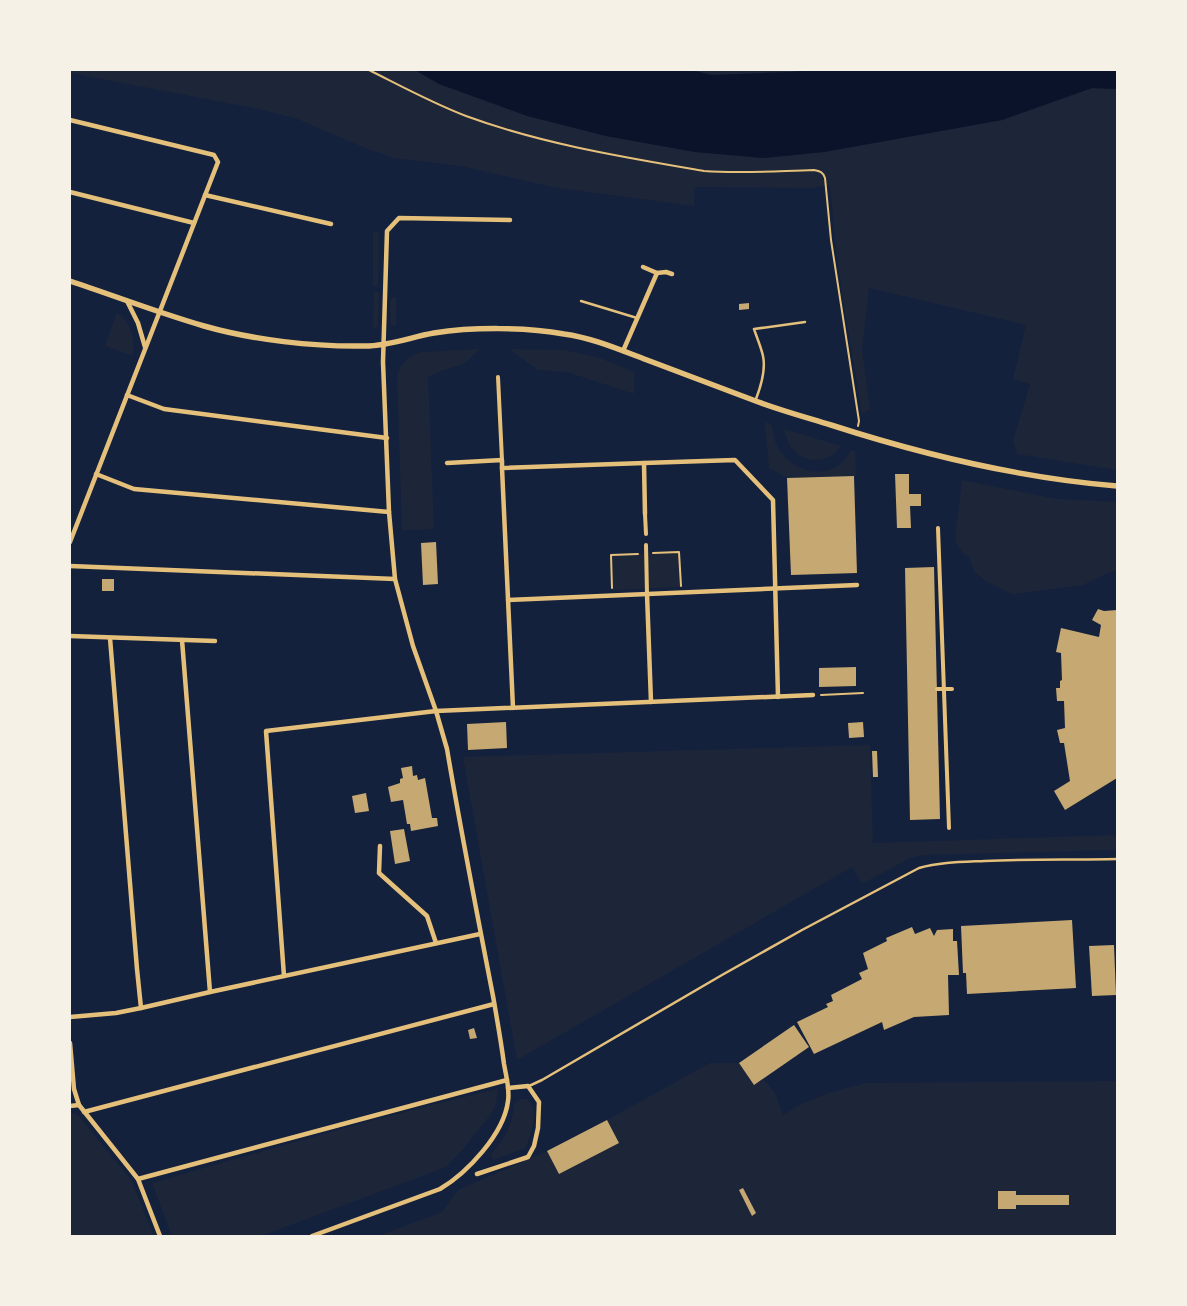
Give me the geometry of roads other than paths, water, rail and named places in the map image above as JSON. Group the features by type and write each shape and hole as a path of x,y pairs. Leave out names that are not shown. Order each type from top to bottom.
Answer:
{"street":[{"path":"70,120 214,155 218,162 70,542"},
{"path":"70,192 194,223"},
{"path":"205,195 331,224"},
{"path":"312,1236 440,1189 451,1182 477,1157 491,1140 501,1124 508,1102 507,1080 494,1004 447,749 413,646 395,579 389,512 383,344 387,231 398,218 510,220"},
{"path":"643,267 657,273 666,272 672,274"},
{"path":"623,351 657,273"},
{"path":"70,281 204,326 244,335 291,342 366,346 460,330 513,330 564,334 623,351 755,401 858,434 940,457 1006,471 1117,486"},
{"path":"127,301 138,323 145,347"},
{"path":"498,377 513,708"},
{"path":"127,395 164,409 387,438"},
{"path":"448,463 502,460"},
{"path":"502,468 735,460 772,500 778,697"},
{"path":"644,463 646,534"},
{"path":"96,474 134,488 389,512"},
{"path":"938,528 949,828"},
{"path":"646,545 651,702"},
{"path":"70,566 395,579"},
{"path":"508,600 857,585"},
{"path":"70,636 216,640"},
{"path":"110,638 141,1008"},
{"path":"182,640 210,992"},
{"path":"937,690 952,689"},
{"path":"284,976 266,731 436,711 813,695"},
{"path":"380,846 379,873 426,916 436,943"},
{"path":"70,1017 116,1013 141,1008 480,934"},
{"path":"84,1112 494,1004"},
{"path":"70,1043 75,1097 84,1112 138,1179 160,1236"},
{"path":"138,1179 507,1080"},
{"path":"477,1174 528,1156 534,1146 538,1128 539,1102 528,1086 508,1088"},
{"path":"70,1106 79,1105"}],"lane":[{"path":"581,300 637,318"},
{"path":"755,401 762,383 764,363 754,329 805,322"},
{"path":"528,1086 542,1080 802,930 919,868 932,864 978,861 1117,859"}]}
